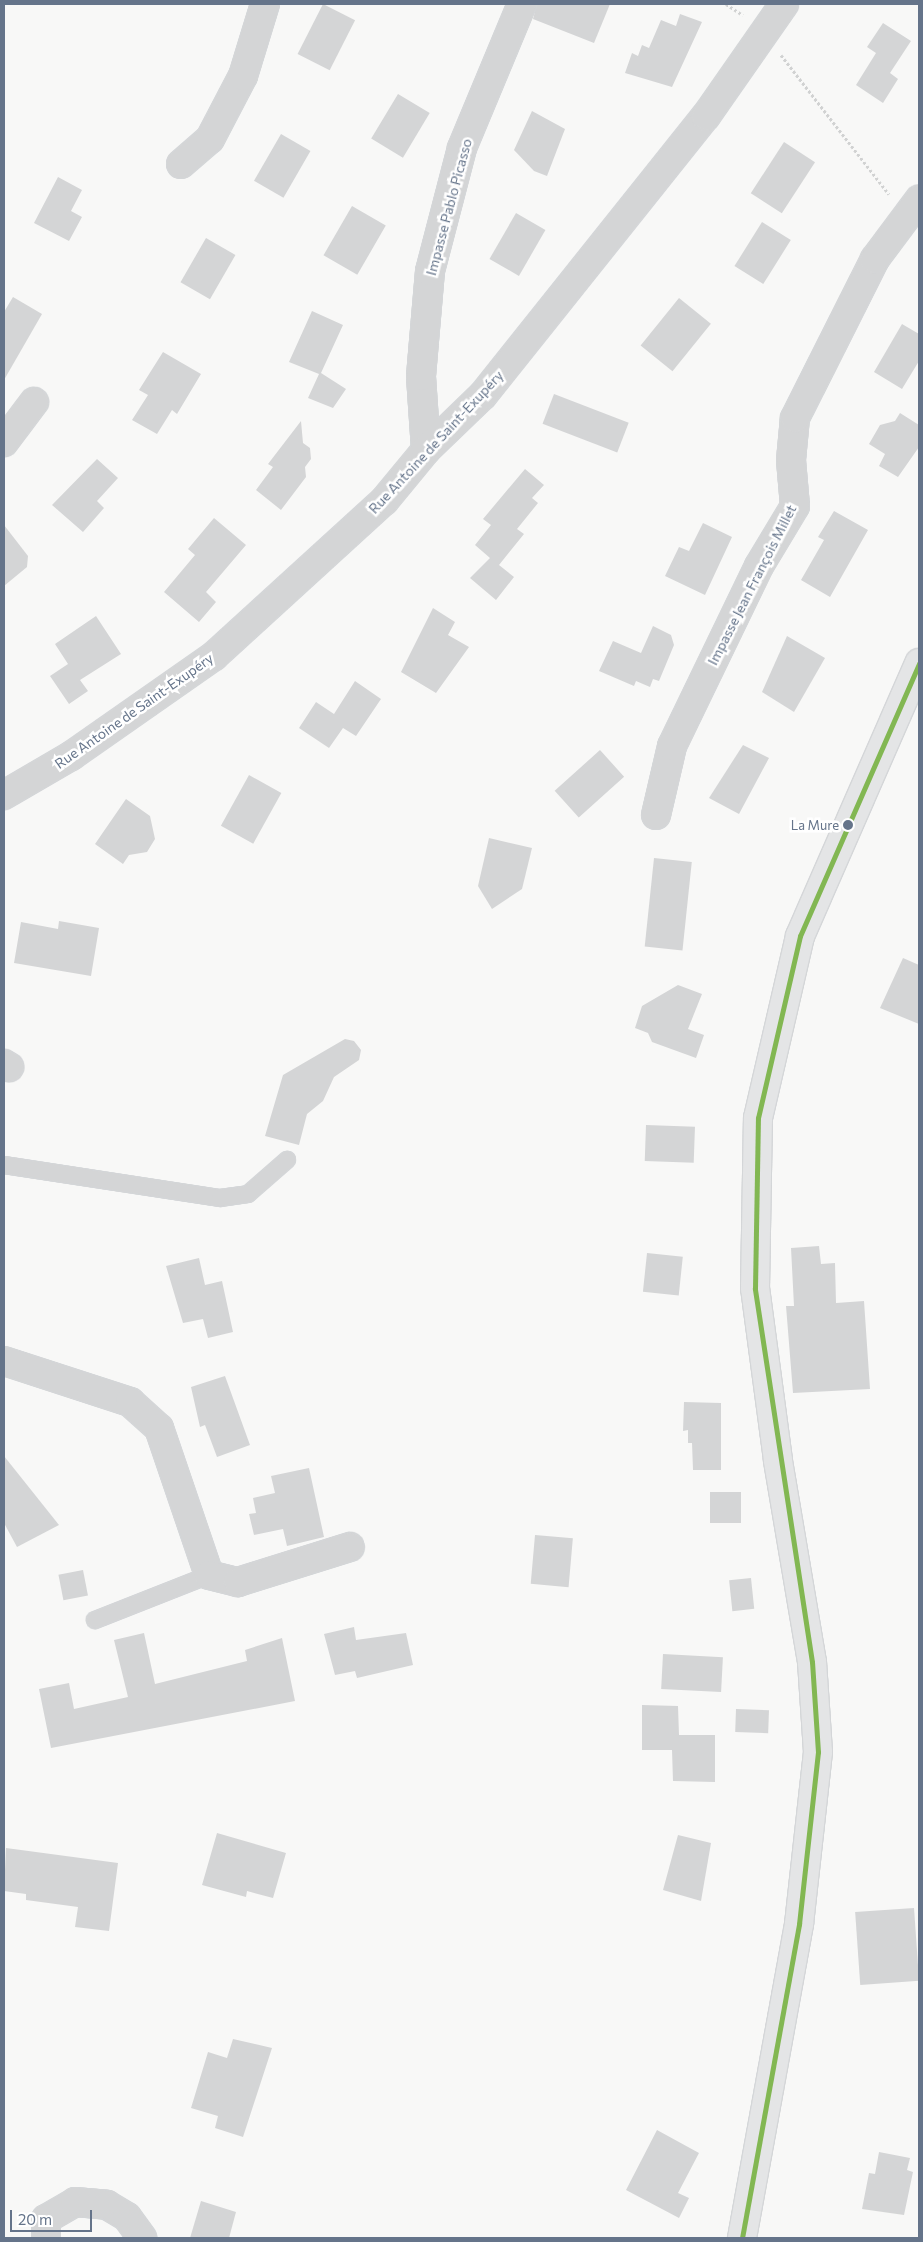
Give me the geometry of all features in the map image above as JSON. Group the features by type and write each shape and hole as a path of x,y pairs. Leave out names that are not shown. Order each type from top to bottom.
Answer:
{"main road":[{"path":"742,2238 799,1924 818,1752 812,1662 778,1460 755,1288 758,1118 800,936 919,664"}],"street":[{"path":"181,164 210,139 243,76 265,4"},
{"name":"Impasse Pablo Picasso","path":"426,450 422,376 430,271 462,148 522,4"},
{"name":"Rue Antoine de Saint-Exupéry","path":"4,795 71,756 214,656 384,501 426,450 483,395 706,116 763,31 784,4"},
{"name":"Impasse Jean François Millet","path":"656,815 672,746 759,566 795,506 791,460 795,418 875,259 913,208"},
{"path":"4,442 34,402"},
{"path":"4,1361 130,1402 158,1428 209,1575 238,1582 350,1547"},
{"path":"46,2238 46,2219 74,2202 107,2205 127,2217 142,2238"}],"lane":[{"path":"4,1164 220,1198 248,1194 287,1160"},
{"path":"95,1620 209,1575"}],"path":[{"path":"726,4 763,31 913,208"}],"building":[{"path":"323,4 355,20 330,70 298,54"},
{"path":"537,4 610,4 594,43 533,19"},
{"path":"680,14 702,22 672,87 625,73 632,53 638,56 642,45 649,48 661,20 676,26"},
{"path":"883,23 911,41 890,73 898,79 883,103 856,85 876,53 867,47"},
{"path":"398,94 430,113 403,158 371,139"},
{"path":"532,111 565,129 547,176 534,171 514,150"},
{"path":"281,134 310,151 283,198 254,181"},
{"path":"784,142 815,162 782,213 751,193"},
{"path":"58,177 82,190 71,211 82,217 69,241 34,223"},
{"path":"352,206 386,225 357,275 324,255"},
{"path":"516,213 545,230 519,276 490,259"},
{"path":"762,222 791,240 763,284 734,266"},
{"path":"206,238 235,255 210,299 181,282"},
{"path":"13,297 42,314 4,380 4,312"},
{"path":"679,298 711,324 672,371 641,345"},
{"path":"312,311 343,325 321,373 346,389 333,408 308,398 319,374 289,362"},
{"path":"902,324 919,334 919,361 902,389 874,372"},
{"path":"163,352 201,374 177,414 172,410 157,434 132,420 148,395 139,390"},
{"path":"554,394 629,423 617,453 543,424"},
{"path":"900,413 919,425 919,447 898,477 879,466 885,454 869,444 880,425 895,421"},
{"path":"301,421 303,443 310,448 311,459 305,467 306,477 281,510 256,490 273,467 268,464"},
{"path":"97,459 118,478 97,501 104,508 83,532 52,505"},
{"path":"525,469 544,485 532,498 538,503 517,529 524,534 499,565 514,577 496,600 470,578 490,558 475,545 491,525 483,519"},
{"path":"834,511 868,530 830,597 801,580 824,540 818,537"},
{"path":"214,518 246,545 206,592 216,602 199,622 164,592 195,555 188,549"},
{"path":"703,523 732,537 705,595 665,576 679,547 689,551"},
{"path":"4,525 28,556 27,567 4,586"},
{"path":"433,608 455,622 448,635 469,647 436,693 401,672"},
{"path":"96,616 121,654 80,680 88,691 69,704 50,676 68,664 55,644"},
{"path":"653,626 671,635 674,645 659,681 653,679 650,687 636,681 634,686 599,671 613,641 641,653"},
{"path":"787,636 825,658 794,712 762,692"},
{"path":"355,681 381,699 356,736 343,728 329,748 299,728 316,702 334,714"},
{"path":"743,745 769,758 739,814 709,798"},
{"path":"600,750 624,777 579,818 555,791"},
{"path":"249,775 281,793 253,844 221,826"},
{"path":"126,799 150,816 155,839 147,852 129,855 123,864 95,844"},
{"path":"489,838 532,848 522,889 492,909 478,886"},
{"path":"654,858 692,862 682,950 645,947"},
{"path":"59,921 99,928 91,976 14,963 21,922 58,929"},
{"path":"903,958 919,965 919,1024 880,1008"},
{"path":"678,985 702,994 688,1029 704,1035 696,1058 652,1042 648,1033 635,1028 642,1006"},
{"path":"345,1039 354,1041 361,1050 359,1060 334,1077 323,1101 307,1114 299,1145 265,1136 283,1075"},
{"path":"646,1125 695,1127 694,1163 645,1161"},
{"path":"819,1246 821,1264 835,1263 836,1303 864,1301 870,1389 793,1393 786,1306 794,1306 791,1248"},
{"path":"647,1253 683,1257 679,1296 643,1292"},
{"path":"199,1258 205,1285 222,1281 233,1332 208,1338 203,1319 183,1323 166,1266"},
{"path":"225,1376 250,1445 217,1457 205,1425 200,1427 191,1387"},
{"path":"684,1402 721,1403 721,1470 693,1470 692,1443 688,1443 688,1430 683,1431"},
{"path":"4,1456 59,1525 17,1547 4,1523"},
{"path":"309,1468 324,1537 287,1546 283,1529 254,1535 249,1514 256,1513 253,1498 275,1493 271,1476"},
{"path":"710,1492 741,1492 741,1523 710,1523"},
{"path":"535,1535 573,1538 569,1587 531,1584"},
{"path":"83,1570 88,1596 63,1600 58,1575"},
{"path":"751,1578 754,1609 732,1611 729,1580"},
{"path":"354,1627 356,1640 406,1633 413,1665 357,1678 355,1671 335,1675 324,1634"},
{"path":"144,1633 155,1684 247,1661 245,1650 282,1638 295,1701 51,1748 39,1689 69,1683 74,1709 128,1697 114,1640"},
{"path":"663,1654 723,1657 721,1692 661,1689"},
{"path":"642,1705 678,1706 679,1735 715,1735 715,1782 673,1781 672,1750 642,1750"},
{"path":"736,1709 769,1710 768,1733 735,1732"},
{"path":"217,1833 286,1853 273,1898 247,1891 246,1897 202,1885"},
{"path":"678,1835 711,1843 701,1901 663,1890"},
{"path":"6,1848 118,1863 109,1931 75,1927 78,1907 26,1900 26,1894 4,1891"},
{"path":"914,1908 919,1981 860,1985 855,1912"},
{"path":"233,2039 272,2048 243,2137 215,2128 218,2116 191,2108 208,2052 227,2058"},
{"path":"657,2130 699,2153 678,2193 689,2198 679,2218 626,2190"},
{"path":"879,2152 910,2158 907,2170 913,2172 904,2215 862,2209 869,2173 875,2174"},
{"path":"201,2201 236,2212 229,2238 190,2238"}],"transit line":[{"path":"742,2238 799,1924 818,1752 812,1662 755,1288 758,1118 800,936 919,663"}],"place":[{"name":"La Mure","path":"848,825"}]}
